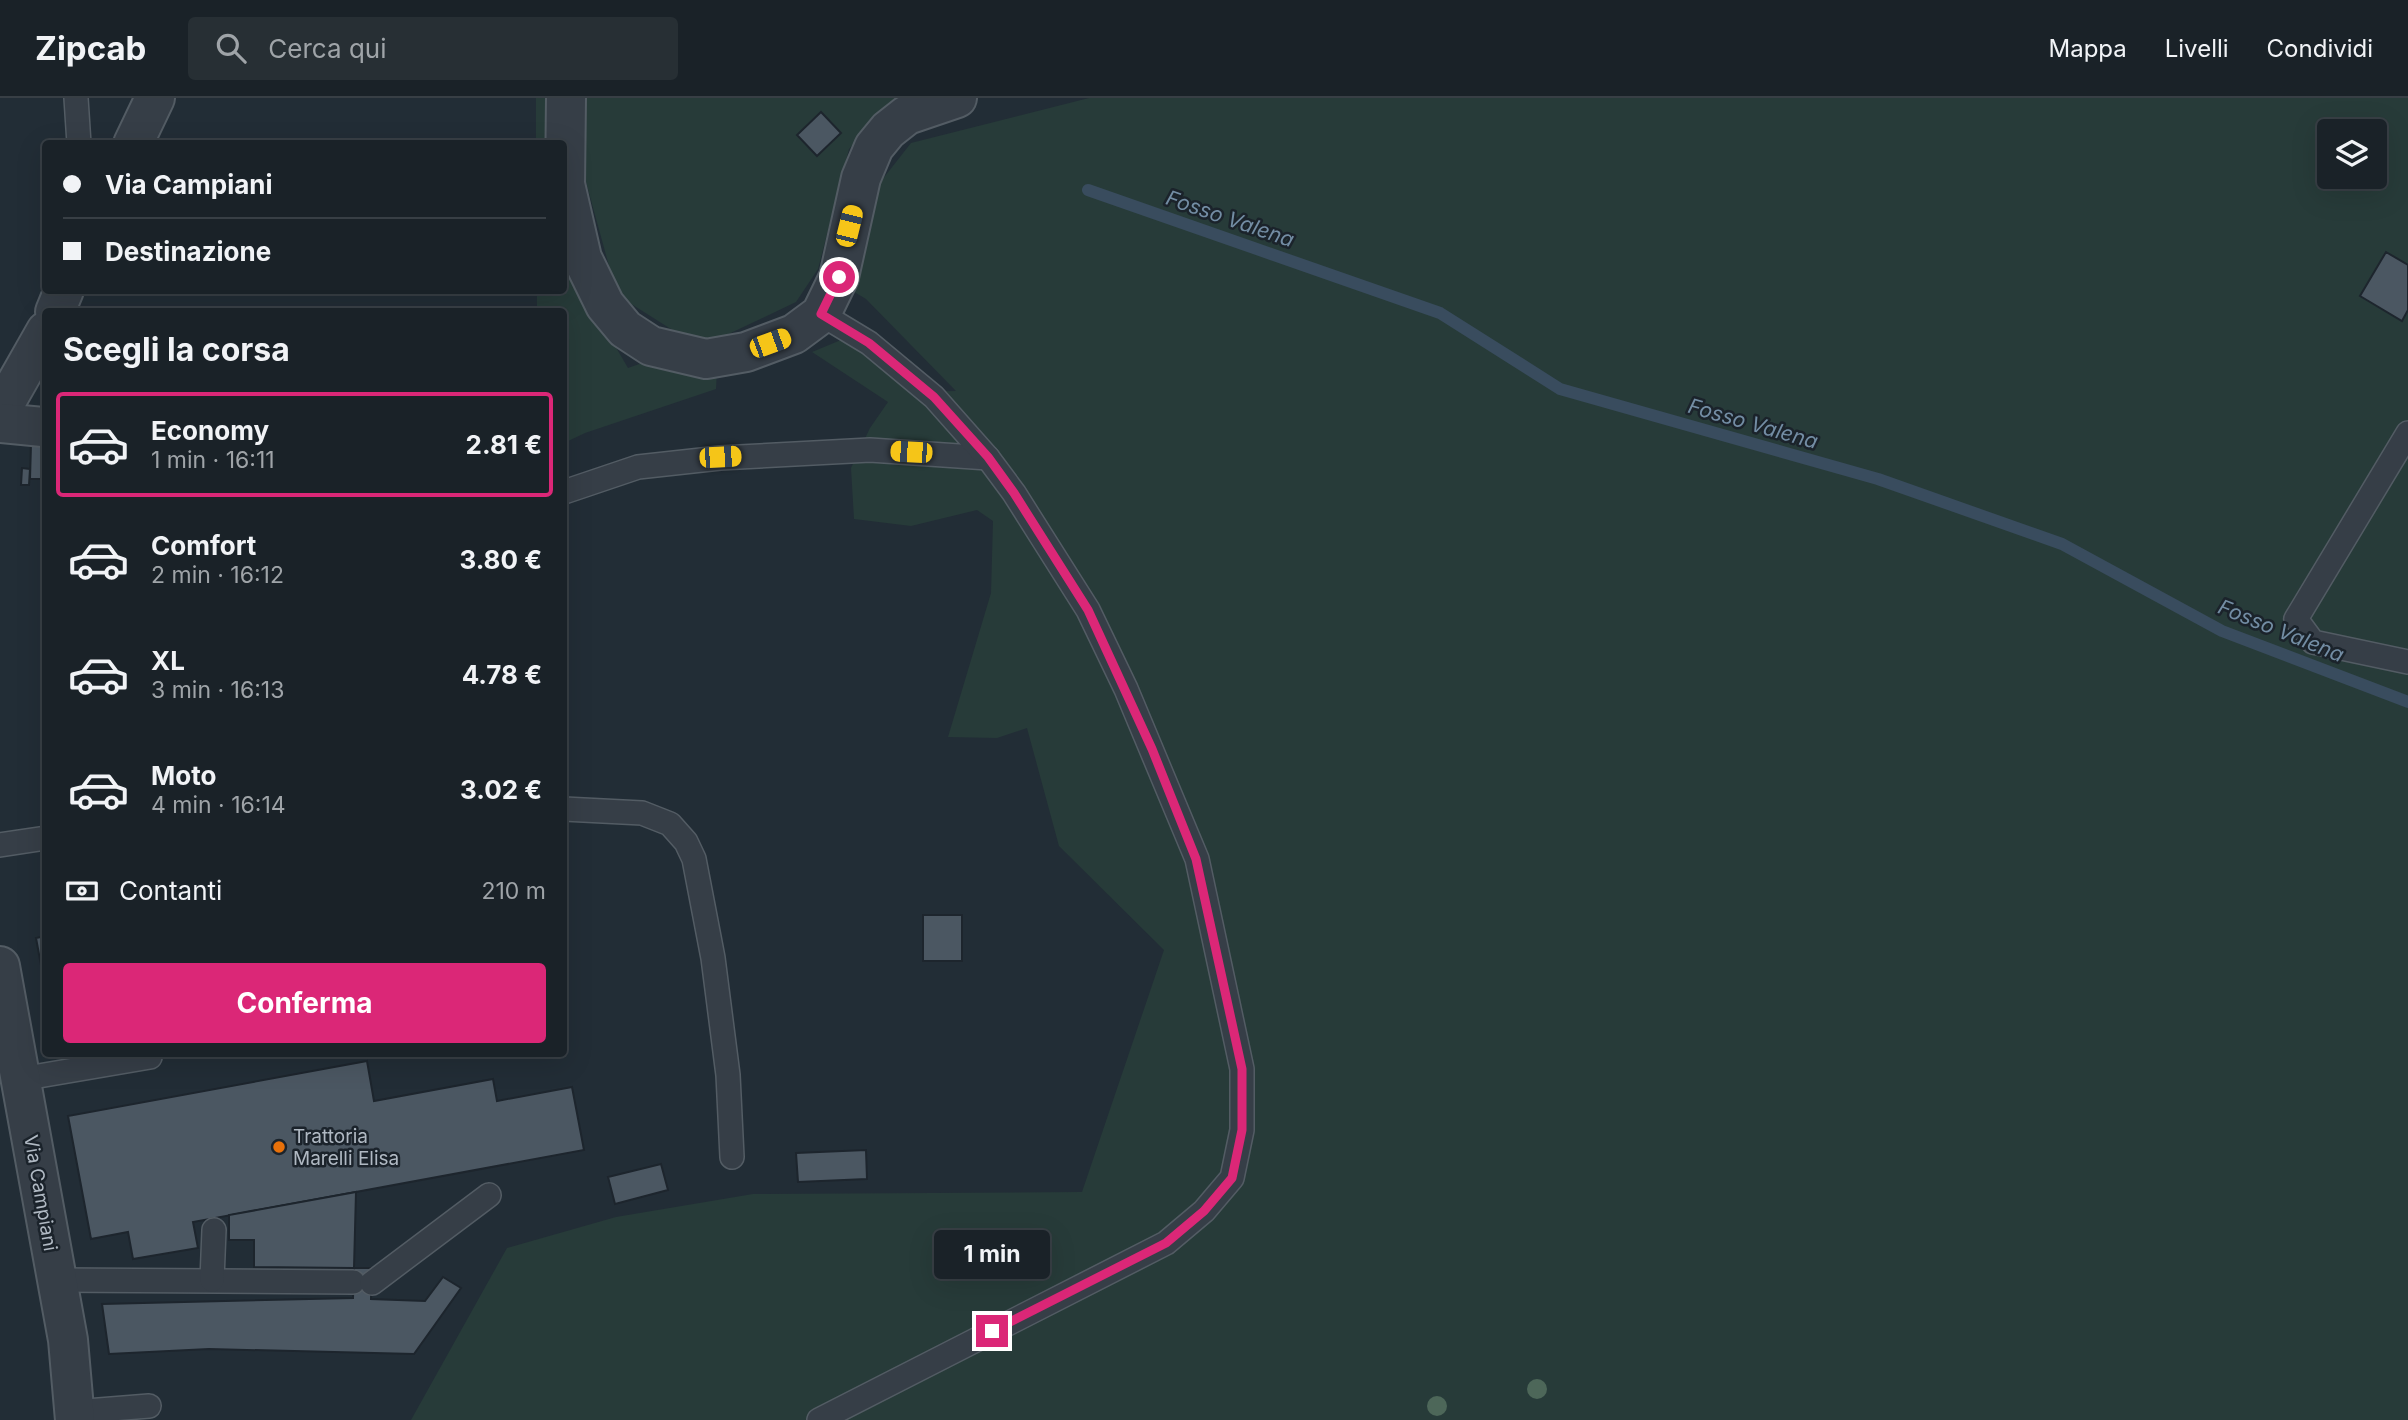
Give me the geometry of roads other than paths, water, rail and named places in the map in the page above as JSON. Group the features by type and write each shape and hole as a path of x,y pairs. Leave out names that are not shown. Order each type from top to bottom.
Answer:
{"street":[{"path":"134,140 155,98"},
{"path":"566,98 566,140"},
{"path":"567,193 582,258 604,304 625,329 651,346 706,359 746,352 794,334 821,314 839,277 861,178 874,147 888,130 907,115 957,98"},
{"path":"42,338 2,409 42,427"},
{"name":"Via Campiani","path":"0,966 68,1340 74,1416"}],"lane":[{"path":"76,98 79,140"},
{"path":"819,1420 1166,1243 1204,1211 1232,1178 1242,1130 1242,1069 1196,859 1161,769 1088,610 988,457 934,397 869,343 821,314"},
{"path":"2408,433 2296,619 2313,642 2408,662"},
{"path":"567,491 638,467 720,457 870,450 988,457"},
{"path":"567,809 642,813 670,824 687,842 694,859 713,958 728,1075 732,1157"},
{"path":"0,845 42,839"},
{"path":"21,1079 150,1057"},
{"path":"57,1280 362,1283 489,1195"},
{"path":"212,1280 220,1253 214,1230"},
{"path":"74,1416 149,1406"}],"waterway":[{"name":"Fosso Valena","path":"1088,190 1440,313 1560,389 1878,479 2062,544 2222,631 2408,702"}],"place":[{"name":"Trattoria Marelli Elisa","path":"279,1147"}]}
